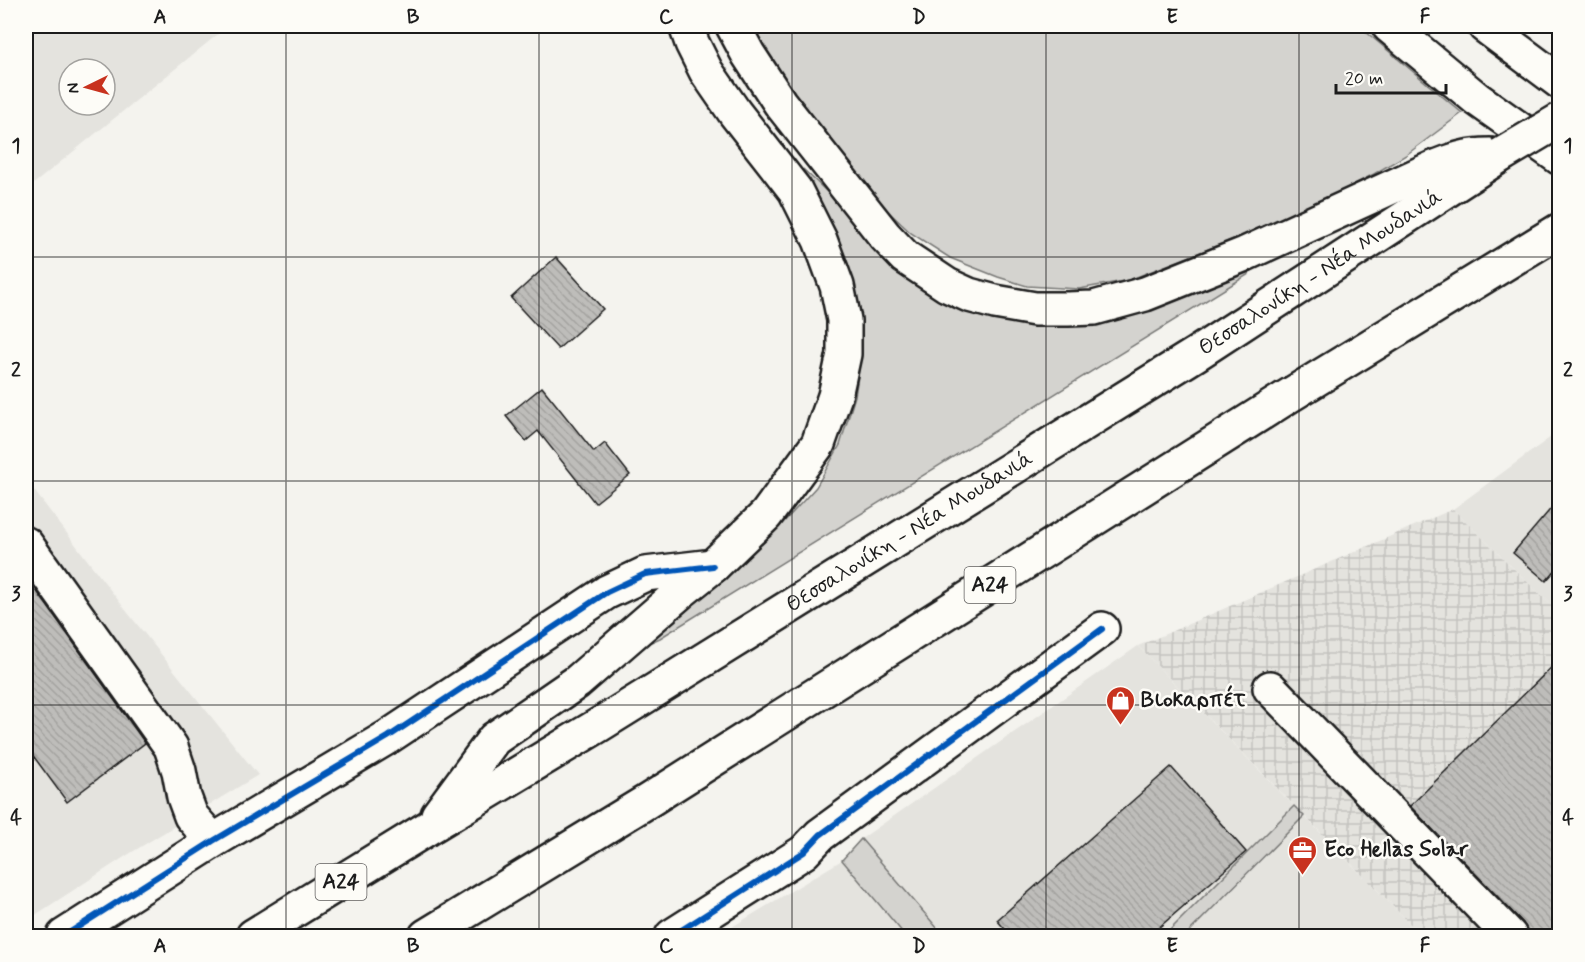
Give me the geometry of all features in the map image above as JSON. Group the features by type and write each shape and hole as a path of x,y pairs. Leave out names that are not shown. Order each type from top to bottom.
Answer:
{"main road":[{"path":"428,828 494,739 577,682 713,566 766,515 818,444 835,396 844,354 844,320 837,286 820,240 795,190 706,71 686,26"},
{"path":"733,26 748,54 780,102 885,236 905,257 947,285 969,295 1035,309 1094,308 1145,294 1245,254 1458,158 1501,155"},
{"path":"1389,26 1477,99 1560,158"},
{"path":"1485,26 1560,82"},
{"name":"Θεσσαλονίκη - Νέα Μουδανιά","path":"253,936 609,719 1196,354 1501,155 1560,120"},
{"name":"Α24","path":"426,936 646,802 1267,410 1557,231"},
{"path":"26,544 171,747 191,816 213,841"},
{"path":"64,936 213,841 388,737 607,592 645,574 713,566"},
{"path":"672,936 804,852 820,835 1102,629"},
{"path":"1270,688 1510,936"}],"shaded area":[{"path":"26,26 228,26 117,116 117,57 57,57 57,117 116,117 26,190"},
{"path":"751,26 1359,26 1462,113 1406,155 1293,216 1129,280 1079,289 1027,286 950,258 911,233 876,200 862,182 785,80"},
{"path":"803,169 848,212 992,312 1247,270 1249,274 651,642 673,619 772,535 816,487 840,445 855,396 861,356 859,312 849,267 829,219"},
{"path":"1559,431 1559,613 1453,509"},
{"path":"26,480 128,613 258,775 129,854 26,921"},
{"path":"1453,509 1559,613 1559,936 1422,936 1138,646"},
{"name":"Βιοκαρπέτ","path":"1138,646 1294,806 1164,936 944,936 861,839"},
{"path":"1294,806 1304,816 1185,936 1164,936"},
{"name":"Eco Hellas Solar","path":"1304,816 1422,936 1185,936"},
{"path":"861,839 944,936 901,936 904,934 842,860"},
{"path":"842,860 905,934 901,936 717,936"}],"building":[{"path":"556,257 603,309 558,349 511,298"},
{"path":"542,387 594,452 605,443 630,475 595,503 538,431 526,441 506,416"},
{"path":"1560,498 1560,565 1546,581 1513,553"},
{"path":"26,576 145,743 67,802 26,746"},
{"path":"1560,659 1560,936 1532,936 1523,923 1410,806"},
{"path":"1171,767 1246,852 1149,936 1011,936 997,920"}],"cycle path":[{"path":"64,936 213,841 388,737 607,592 645,574 713,566"},
{"path":"672,936 804,852 820,835 1102,629"}],"place":[{"name":"Βιοκαρπέτ","path":"1120,726"},
{"name":"Eco Hellas Solar","path":"1303,876"}]}
